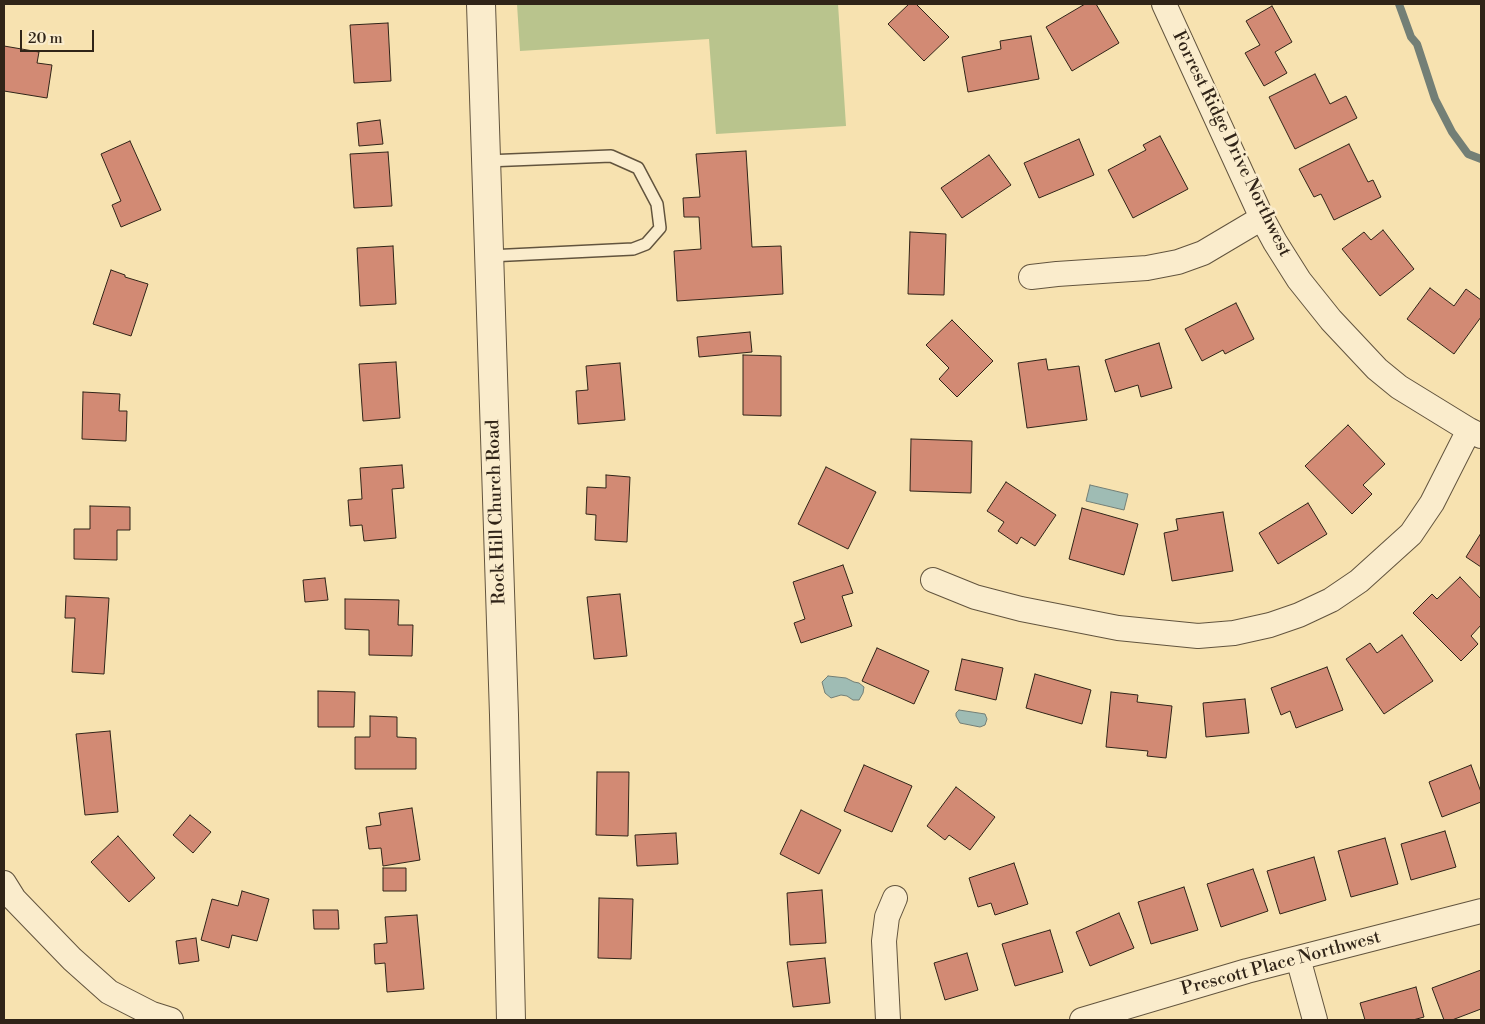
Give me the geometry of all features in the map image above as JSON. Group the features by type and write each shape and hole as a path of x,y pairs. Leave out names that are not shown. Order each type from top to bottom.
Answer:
{"street":[{"name":"Rock Hill Church Road","path":"481,4 504,714 511,1020"},
{"name":"Forrest Ridge Drive Northwest","path":"1164,4 1262,218 1299,280 1331,320 1377,368 1399,387 1475,433"},
{"path":"1030,277 1147,268 1178,262 1203,253 1262,218"},
{"path":"933,580 975,597 1021,609 1118,628 1198,636 1234,633 1270,625 1299,615 1330,600 1359,580 1411,534 1475,433"},
{"path":"4,883 20,906 72,959 109,992 152,1014 171,1020"},
{"path":"888,1020 884,942 887,917 895,898"},
{"name":"Prescott Place Northwest","path":"1082,1020 1247,971 1481,911"},
{"path":"1298,958 1315,1020"}],"lane":[{"path":"486,161 611,156 638,168 657,204 660,228 646,244 633,249 489,256"}],"green space":[{"path":"517,4 838,4 846,126 716,134 709,39 520,51"}],"water":[{"path":"1090,485 1128,494 1124,510 1086,501"},
{"path":"828,676 846,678 859,683 864,687 859,700 853,700 841,695 831,698 825,693 822,682"},
{"path":"959,710 985,714 987,719 985,725 980,727 960,723 956,716"}],"building":[{"path":"909,4 916,4 949,37 924,61 888,24"},
{"path":"1085,4 1096,4 1119,43 1072,71 1046,27"},
{"path":"1272,6 1292,42 1275,52 1287,73 1264,86 1245,53 1260,45 1246,21"},
{"path":"388,23 391,81 354,83 350,25"},
{"path":"1031,36 1039,79 968,92 962,57 1001,49 1000,41"},
{"path":"4,46 39,52 37,63 52,65 47,98 4,91"},
{"path":"1315,74 1330,104 1346,96 1357,118 1295,149 1269,97"},
{"path":"380,120 383,144 359,146 357,123"},
{"path":"1160,136 1188,189 1133,218 1108,170 1146,150 1143,145"},
{"path":"1079,139 1094,175 1039,198 1024,163"},
{"path":"130,141 161,210 121,227 112,205 121,201 101,154"},
{"path":"1349,144 1368,182 1373,180 1381,197 1334,220 1321,194 1314,197 1299,169"},
{"path":"746,151 752,247 781,246 783,294 677,301 674,251 701,249 699,217 684,217 683,198 700,197 696,154"},
{"path":"388,152 392,206 354,208 350,154"},
{"path":"989,155 1011,185 962,218 941,188"},
{"path":"1383,230 1414,269 1380,296 1342,249 1364,232 1371,240"},
{"path":"910,232 946,234 944,295 908,294"},
{"path":"393,246 396,304 360,306 357,248"},
{"path":"111,270 125,275 125,277 148,284 131,336 93,324"},
{"path":"1430,288 1454,306 1466,289 1481,300 1481,317 1454,354 1407,319"},
{"path":"1236,303 1254,339 1225,354 1223,350 1202,361 1185,329"},
{"path":"952,320 993,361 957,397 939,379 949,368 926,345"},
{"path":"750,332 752,352 699,357 697,337"},
{"path":"1159,343 1172,388 1141,397 1138,385 1115,392 1105,360"},
{"path":"743,355 781,356 781,416 743,415"},
{"path":"1046,359 1048,370 1079,366 1087,420 1027,428 1018,363"},
{"path":"396,362 400,418 363,421 359,364"},
{"path":"620,363 625,420 578,424 576,391 588,390 586,366"},
{"path":"83,392 120,394 119,411 127,411 126,441 82,439"},
{"path":"1348,425 1385,464 1363,485 1372,494 1352,514 1305,466"},
{"path":"911,439 972,441 971,493 910,491"},
{"path":"402,465 404,488 392,489 396,538 364,541 362,525 350,526 348,500 362,499 360,468"},
{"path":"826,467 876,492 848,549 798,524"},
{"path":"606,475 630,477 627,542 595,540 596,515 586,514 587,487 606,488"},
{"path":"1006,482 1056,515 1035,546 1021,537 1017,544 998,531 1004,522 987,511"},
{"path":"1308,503 1327,534 1278,564 1259,533"},
{"path":"90,506 130,507 130,530 117,530 117,560 74,559 74,529 90,529"},
{"path":"1082,508 1138,524 1124,575 1069,559"},
{"path":"1223,512 1233,571 1172,581 1164,533 1178,530 1176,519"},
{"path":"1481,533 1481,567 1466,557"},
{"path":"843,565 853,593 842,596 852,626 801,643 794,623 805,619 793,582"},
{"path":"1460,577 1481,599 1481,625 1471,636 1478,644 1461,661 1413,613 1432,594 1437,599"},
{"path":"325,578 328,600 305,602 303,580"},
{"path":"620,594 627,656 594,659 587,597"},
{"path":"66,596 109,598 104,674 72,672 75,618 65,618"},
{"path":"345,599 399,600 398,625 413,625 412,656 369,655 369,630 345,629"},
{"path":"1402,635 1433,681 1384,714 1346,659 1370,643 1377,653"},
{"path":"877,648 929,671 914,704 862,681"},
{"path":"962,659 1003,668 996,700 955,690"},
{"path":"1327,667 1343,710 1296,728 1290,711 1281,715 1271,688"},
{"path":"1035,674 1091,690 1082,724 1026,708"},
{"path":"318,691 355,692 354,727 318,727"},
{"path":"1111,692 1138,695 1137,702 1172,706 1166,758 1147,756 1148,751 1106,747"},
{"path":"1245,699 1249,733 1206,737 1203,703"},
{"path":"370,716 397,717 397,737 416,738 416,769 355,769 355,737 370,737"},
{"path":"110,731 118,812 85,815 76,734"},
{"path":"864,765 912,786 892,832 844,811"},
{"path":"1471,765 1481,792 1481,802 1442,817 1429,782"},
{"path":"597,772 629,772 628,836 596,835"},
{"path":"956,787 995,817 970,850 949,835 945,840 927,826"},
{"path":"412,808 420,860 383,866 381,848 369,849 366,827 381,825 379,813"},
{"path":"801,810 841,830 819,874 780,854"},
{"path":"190,815 211,832 193,853 173,835"},
{"path":"1445,831 1456,867 1411,880 1401,844"},
{"path":"676,833 678,864 637,866 635,835"},
{"path":"118,836 155,878 129,902 91,862"},
{"path":"1385,838 1398,884 1351,897 1338,851"},
{"path":"1314,857 1326,900 1280,914 1267,871"},
{"path":"1014,863 1028,904 995,915 991,903 978,907 969,878"},
{"path":"383,868 406,868 406,891 383,891"},
{"path":"1253,869 1268,911 1221,927 1207,884"},
{"path":"1184,887 1198,930 1151,944 1138,902"},
{"path":"822,890 826,943 790,945 787,893"},
{"path":"242,891 269,899 257,941 232,935 229,948 201,940 212,899 238,906"},
{"path":"599,898 633,899 631,959 598,958"},
{"path":"313,910 338,910 339,929 314,929"},
{"path":"1119,913 1134,948 1090,966 1076,932"},
{"path":"417,915 424,989 387,992 385,963 375,964 374,944 387,943 385,917"},
{"path":"1050,930 1063,972 1015,986 1002,944"},
{"path":"196,938 199,961 179,964 176,941"},
{"path":"967,953 978,990 945,1000 934,963"},
{"path":"825,958 830,1003 793,1007 787,962"},
{"path":"1481,970 1481,1009 1452,1020 1444,1020 1432,988"},
{"path":"1416,987 1424,1017 1413,1020 1365,1020 1360,1003"}],"waterway":[{"path":"1399,4 1411,37 1417,44 1435,99 1452,132 1468,154 1481,159"}]}
